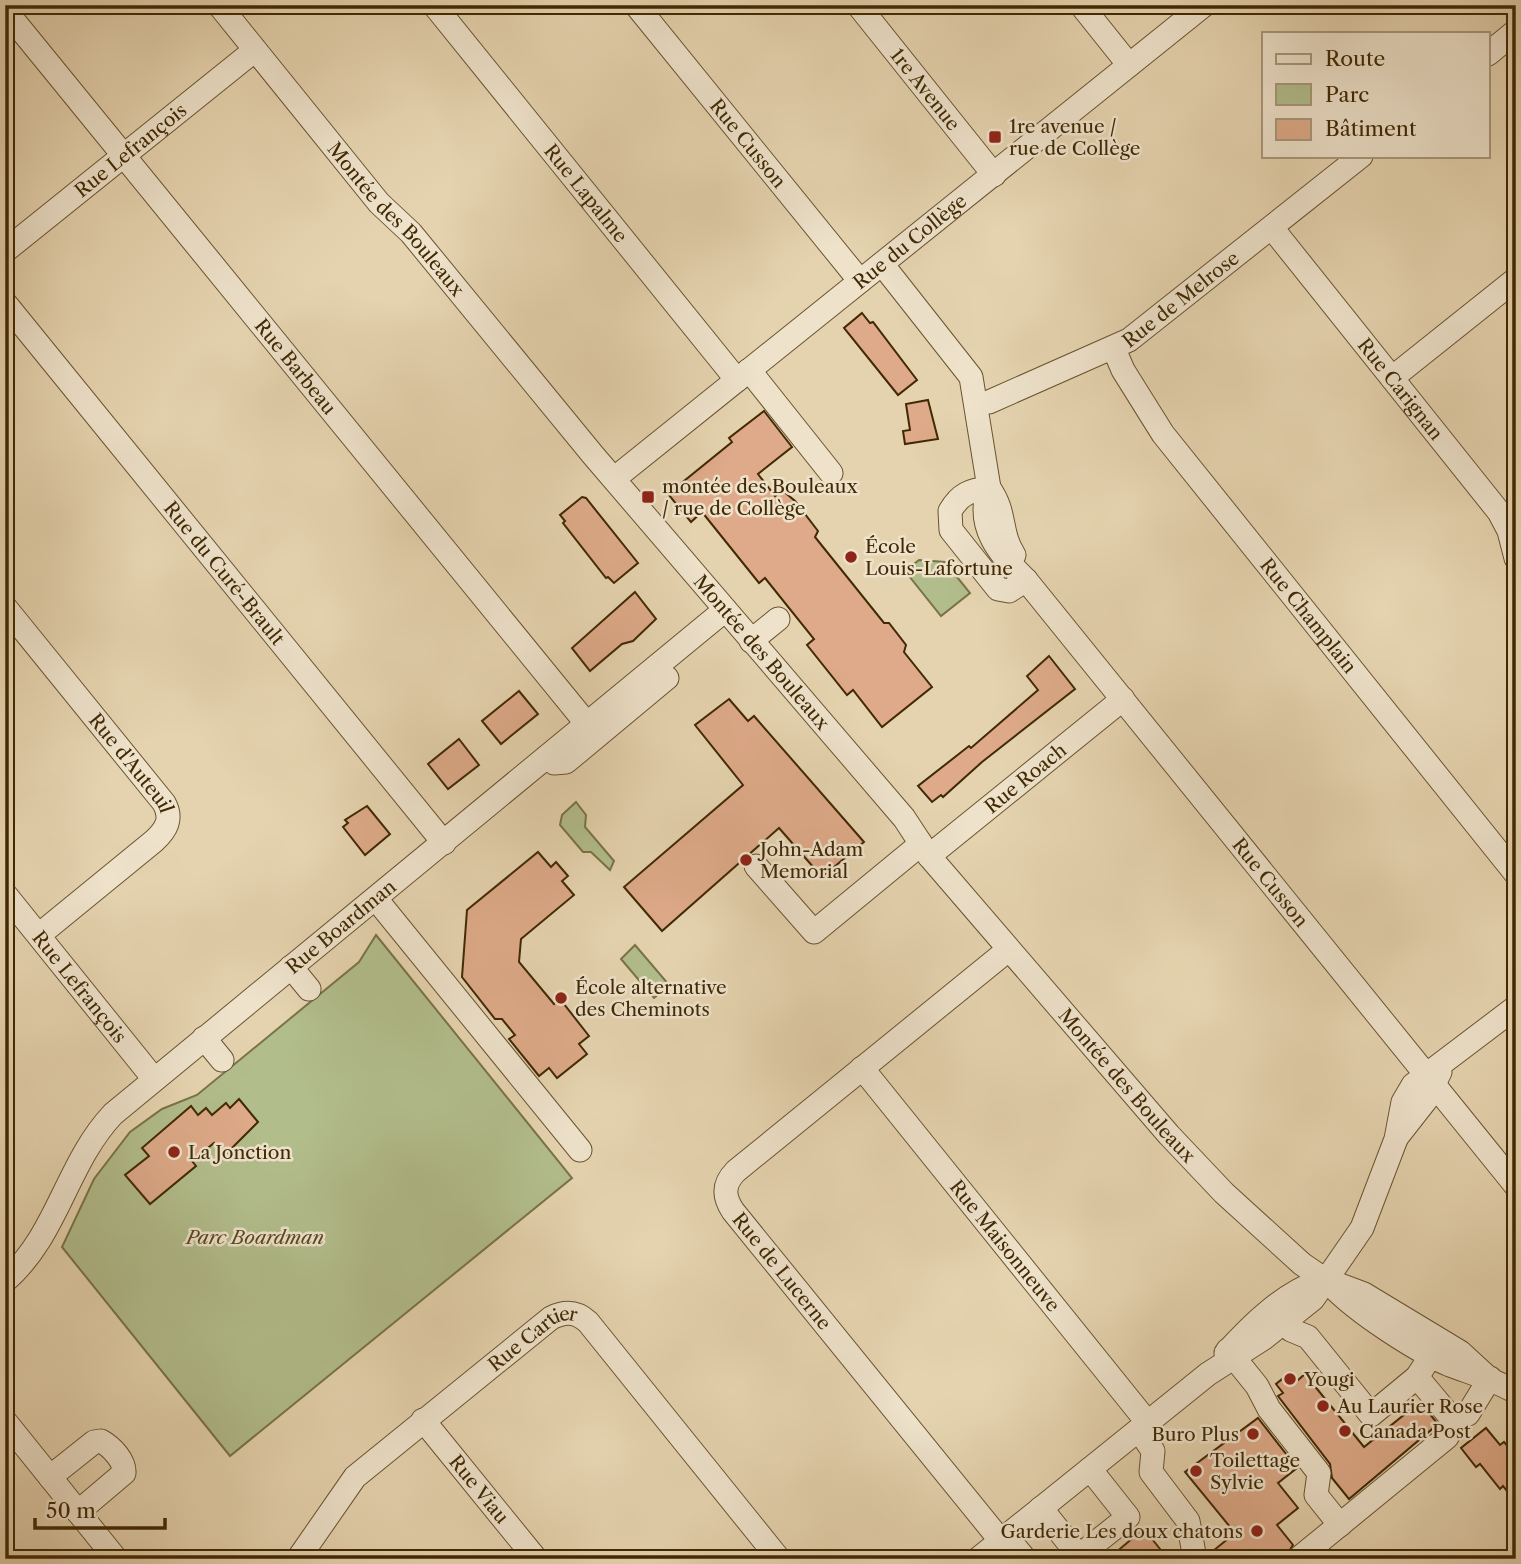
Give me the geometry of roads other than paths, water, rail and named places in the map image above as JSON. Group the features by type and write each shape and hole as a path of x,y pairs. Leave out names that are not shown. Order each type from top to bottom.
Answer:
{"street":[{"name":"Montée des Bouleaux","path":"219,5 379,203 404,225 725,610 895,808 925,850 1008,950 1204,1173 1353,1308 1449,1364 1488,1376"},
{"name":"Rue Lapalme","path":"434,5 743,375 831,473"},
{"name":"Rue Cusson","path":"635,5 860,281"},
{"name":"1re Avenue","path":"858,5 994,175"},
{"path":"1081,5 1129,65"},
{"name":"Rue du Collège","path":"615,478 1204,5"},
{"name":"Rue Barbeau","path":"5,10 587,724"},
{"path":"1490,52 1516,31"},
{"name":"Rue Lefrançois","path":"5,251 255,50"},
{"name":"Rue de Melrose","path":"977,404 1114,349 1359,158"},
{"name":"Rue Carignan","path":"1272,228 1499,512 1512,530 1516,558"},
{"name":"Rue Cusson","path":"881,264 966,370 973,384 989,488 984,504 990,536 1002,556 1026,580 1435,1075 1516,1186"},
{"path":"1392,379 1516,279"},
{"name":"Rue du Curé-Brault","path":"5,303 444,843"},
{"name":"Rue Champlain","path":"1114,349 1123,370 1163,434 1516,874"},
{"path":"989,488 969,491 961,496 950,511 951,530 998,589 1009,591 1026,580"},
{"name":"Rue d'Auteuil","path":"5,607 164,803 169,818 163,833 154,842 39,935"},
{"name":"Rue Boardman","path":"5,1281 25,1262 44,1236 76,1164 91,1140 113,1114 725,610"},
{"path":"751,640 778,619"},
{"path":"547,757 558,764 578,753 668,678 676,661 673,653"},
{"name":"Rue Roach","path":"756,866 814,932 1123,699"},
{"name":"Rue Lefrançois","path":"5,894 154,1079"},
{"path":"376,899 580,1150"},
{"name":"Rue de Lucerne","path":"1004,1538 726,1199 726,1187 731,1176 1008,950"},
{"path":"291,967 309,989"},
{"path":"978,1559 1231,1354 1284,1322 1313,1299 1324,1279 1343,1261 1363,1228 1396,1139 1407,1094 1435,1075 1516,1007"},
{"path":"204,1038 222,1059"},
{"name":"Rue Maisonneuve","path":"862,1068 1144,1427 1153,1451 1151,1472 1191,1527 1195,1559"},
{"name":"Montée des Bouleaux","path":"1324,1279 1364,1294 1461,1352 1488,1376 1516,1392"},
{"path":"1231,1354 1256,1322 1298,1288 1324,1279"},
{"name":"Rue Cartier","path":"298,1559 349,1483 551,1318 559,1314 576,1313 588,1322 779,1559"},
{"path":"1284,1322 1294,1332 1308,1337 1371,1415 1417,1377 1432,1354"},
{"path":"1231,1354 1257,1386 1261,1399 1320,1473 1315,1495 1340,1525"},
{"path":"1298,1559 1447,1437 1458,1418 1468,1414 1488,1376"},
{"path":"1417,1377 1444,1410 1458,1418"},
{"name":"Rue Viau","path":"423,1420 536,1559"},
{"path":"5,1421 116,1559"},
{"path":"50,1477 98,1440 105,1442 121,1461 125,1469 121,1477 78,1512"},
{"path":"1041,1508 1079,1556 1128,1517 1090,1469"},
{"path":"1004,1538 1025,1559"}],"place":[{"name":"1re avenue / rue de Collège","path":"995,137"},
{"name":"montée des Bouleaux / rue de Collège","path":"648,497"},
{"name":"École Louis-Lafortune","path":"851,557"},
{"name":"John-Adam Memorial","path":"746,860"},
{"name":"École alternative des Cheminots","path":"561,998"},
{"name":"La Jonction","path":"174,1152"},
{"name":"Yougi","path":"1290,1379"},
{"name":"Au Laurier Rose","path":"1323,1406"},
{"name":"Canada Post","path":"1345,1431"},
{"name":"Buro Plus","path":"1253,1434"},
{"name":"Toilettage Sylvie","path":"1196,1471"},
{"name":"Garderie Les doux chatons","path":"1257,1531"}],"park label":[{"name":"Parc Boardman","path":"255,1237"}]}
